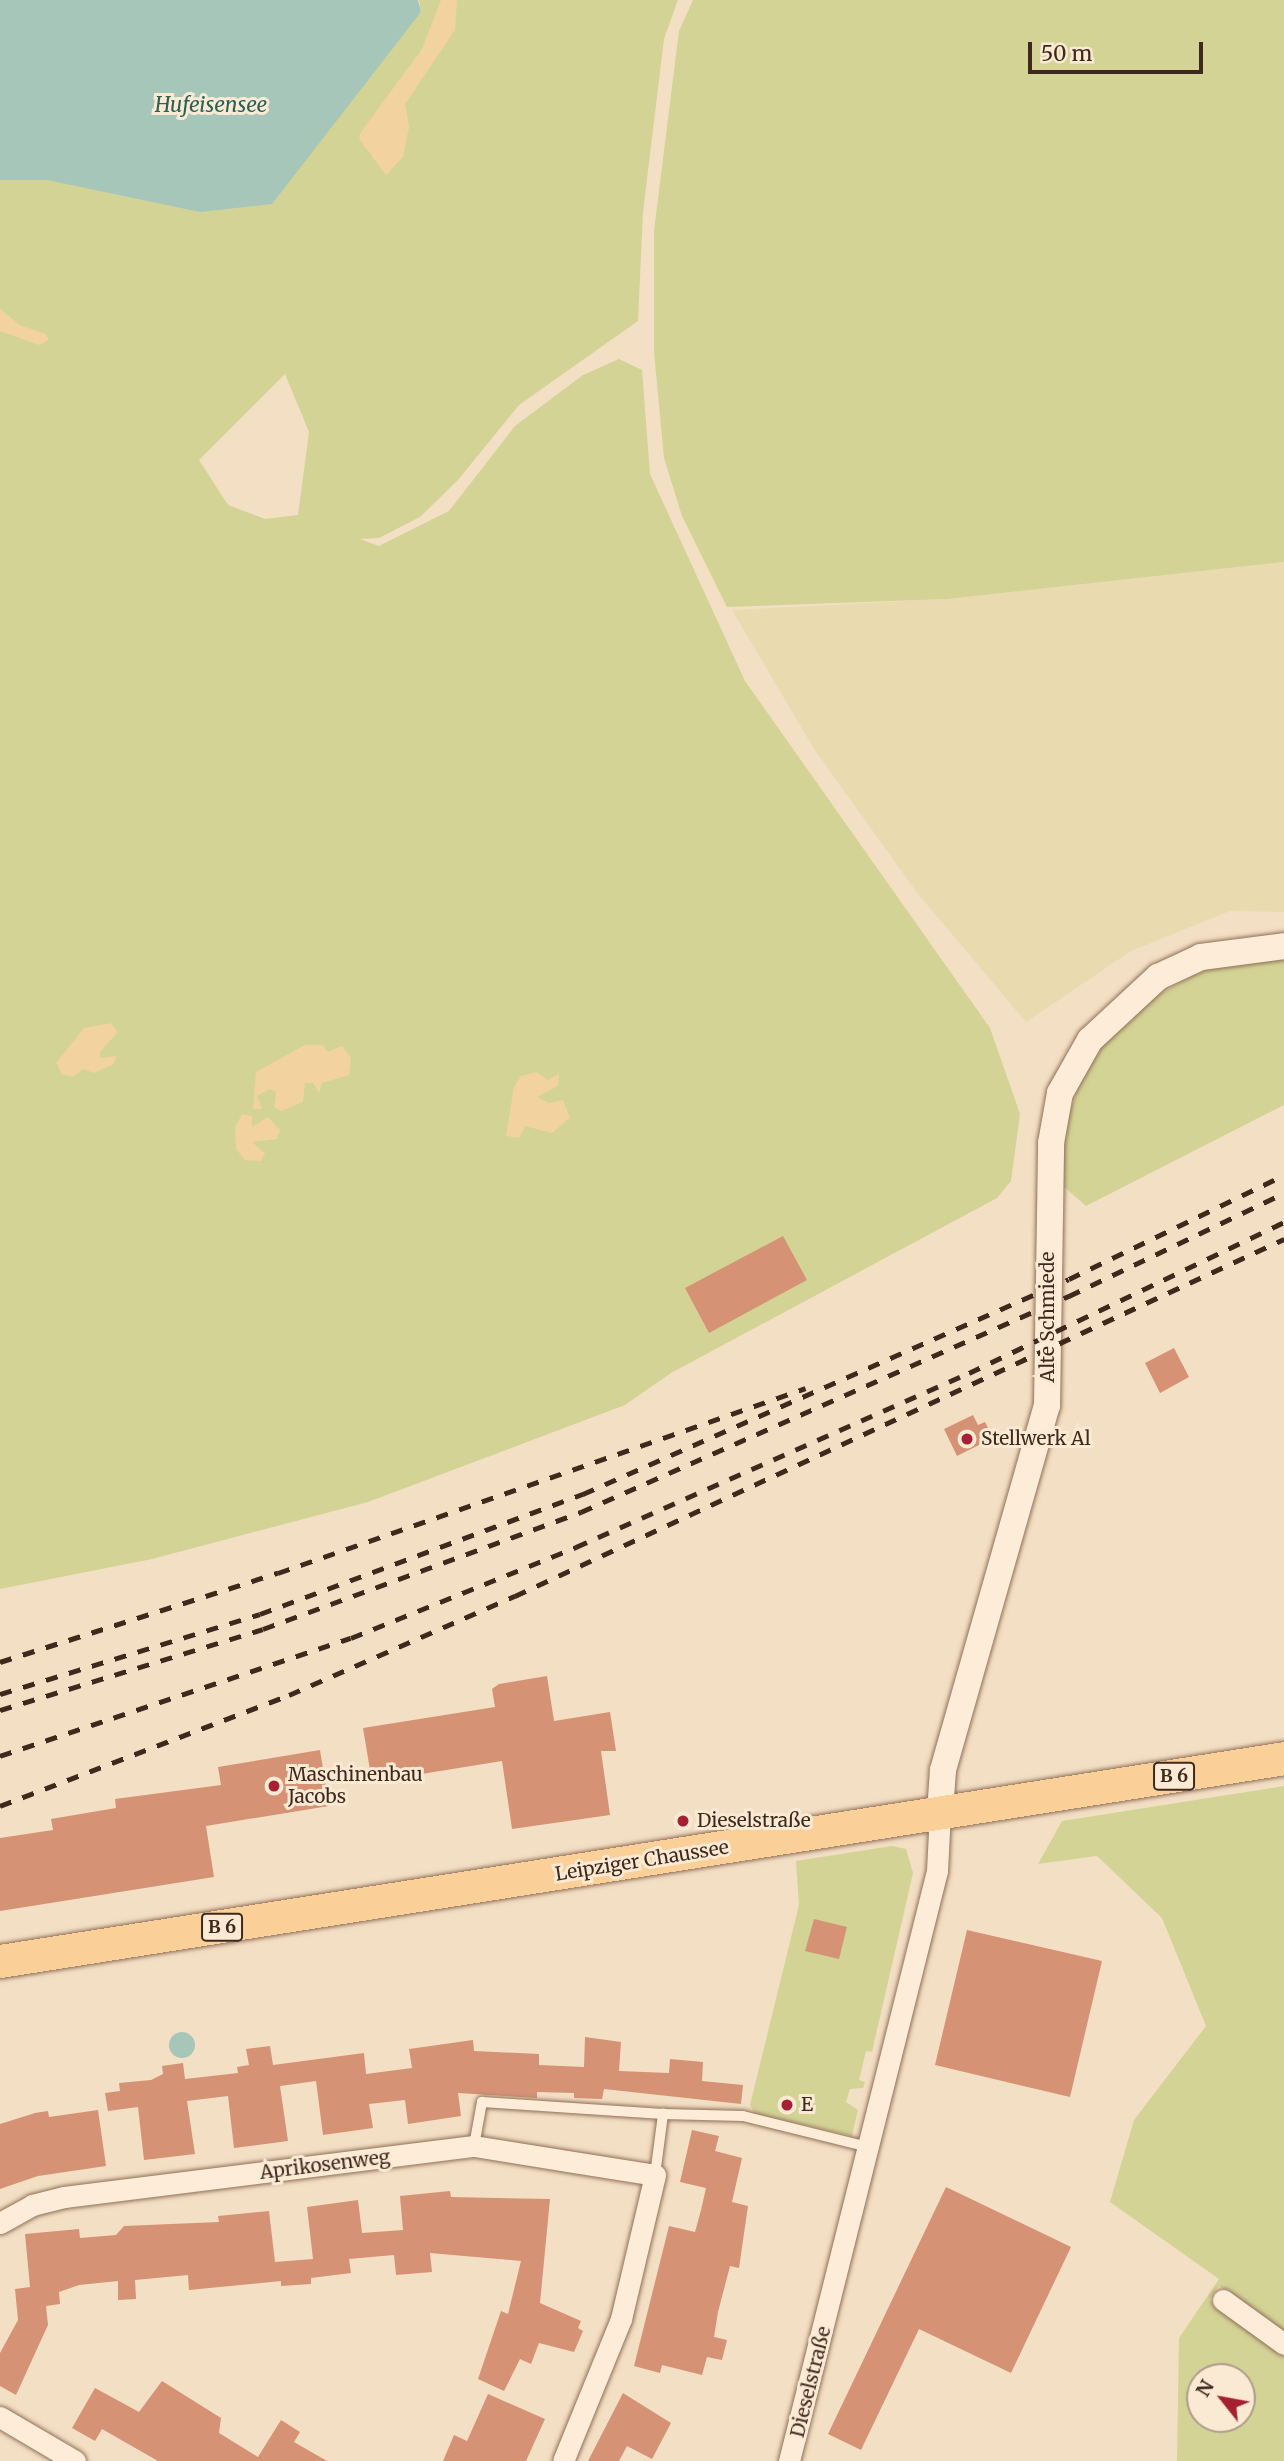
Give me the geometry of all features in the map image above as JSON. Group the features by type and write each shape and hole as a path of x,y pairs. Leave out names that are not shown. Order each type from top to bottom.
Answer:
{"main road":[{"name":"Leipziger Chaussee","path":"0,1961 1284,1758"}],"street":[{"name":"Alte Schmiede","path":"940,1812 943,1770 1047,1406 1051,1143 1060,1093 1098,1030 1157,976 1202,957 1284,946"},
{"name":"Dieselstraße","path":"789,2461 937,1871 940,1812"},
{"name":"Aprikosenweg","path":"0,2223 32,2205 64,2197 474,2146 655,2175"},
{"path":"563,2461 613,2344 655,2175"},
{"path":"1223,2300 1284,2344"},
{"path":"0,2417 75,2461"}],"lane":[{"path":"474,2146 482,2102 663,2114 743,2116 868,2147"},
{"path":"655,2175 663,2114"}],"shaded area":[{"path":"1284,562 1284,912 1230,911 1131,951 1026,1022 918,894 814,749 732,610 948,599"}],"green space":[{"path":"419,0 678,0 664,39 643,212 638,321 519,405 458,480 420,517 379,538 360,539 379,546 449,511 515,426 583,375 619,359 642,370 650,474 745,681 990,1028 1020,1114 1011,1181 997,1198 671,1373 625,1405 368,1502 152,1559 0,1589 0,180 47,180 421,13","holes":["285,374 309,432 298,515 265,519 228,505 199,460"]},
{"path":"693,0 1284,0 1284,562 948,599 727,607 682,516 664,458 654,352 654,231 679,31"},
{"path":"1284,958 1284,1105 1086,1206 1062,1185 1064,1127 1088,1062 1141,1004 1213,965"},
{"path":"1284,1786 1284,2333 1219,2286 1209,2300 1284,2354 1284,2461 1177,2461 1179,2338 1219,2279 1110,2202 1134,2120 1206,2026 1162,1918 1097,1856 1038,1864 1062,1821"},
{"path":"892,1846 906,1849 913,1873 872,2052 866,2051 859,2080 865,2082 863,2088 850,2089 846,2102 858,2110 852,2136 754,2113 750,2105 799,1905 796,1861"}],"sand":[{"path":"441,0 457,0 455,30 405,104 409,127 403,157 386,175 359,139 361,132 422,49"},
{"path":"0,309 20,325 46,334 49,340 39,345 0,331"},
{"path":"111,1023 118,1032 99,1053 101,1058 116,1056 114,1064 94,1073 83,1069 73,1077 62,1074 56,1063 84,1028"},
{"path":"305,1045 323,1045 328,1052 342,1046 351,1057 349,1075 322,1083 319,1093 313,1083 305,1083 303,1102 281,1111 274,1107 276,1092 270,1089 257,1096 262,1109 253,1109 256,1072"},
{"path":"537,1072 548,1080 559,1074 558,1086 537,1097 549,1103 563,1100 570,1118 552,1133 525,1126 519,1138 506,1136 514,1087 521,1076"},
{"path":"242,1114 252,1116 252,1127 268,1117 280,1130 277,1139 252,1142 265,1153 261,1161 245,1160 236,1149 235,1127"}],"water":[{"name":"Hufeisensee","path":"0,0 418,0 421,12 272,204 200,212 47,180 0,180"},
{"path":"182,2032 191,2036 195,2045 191,2054 182,2058 173,2054 169,2045 173,2036"}],"building":[{"path":"783,1236 807,1280 709,1333 685,1288"},
{"path":"1174,1348 1189,1377 1160,1393 1145,1363"},
{"name":"Stellwerk Al","path":"973,1415 978,1425 985,1422 993,1438 957,1456 944,1429"},
{"path":"547,1676 554,1721 610,1712 616,1751 601,1751 610,1815 512,1829 502,1761 372,1782 363,1728 495,1707 492,1689 499,1684"},
{"path":"320,1750 329,1806 206,1826 214,1877 0,1911 0,1838 53,1830 51,1819 116,1808 115,1799 221,1785 218,1767"},
{"path":"814,1919 847,1927 839,1959 805,1951"},
{"path":"967,1930 1102,1961 1070,2097 935,2065"},
{"path":"585,2037 621,2042 619,2071 669,2073 670,2059 703,2062 702,2081 743,2085 741,2104 604,2089 602,2099 574,2098 574,2093 537,2092 537,2098 458,2093 461,2116 408,2124 405,2100 369,2104 373,2128 323,2135 316,2081 280,2086 288,2141 234,2148 228,2096 187,2101 195,2154 144,2160 138,2107 108,2111 105,2093 120,2091 119,2083 151,2080 163,2074 162,2066 183,2063 185,2079 238,2073 237,2067 249,2065 246,2049 270,2046 273,2065 364,2053 366,2074 412,2068 409,2049 473,2040 474,2051 539,2054 539,2065 584,2067"},
{"path":"98,2110 106,2166 38,2176 0,2189 0,2124 48,2111 49,2117"},
{"path":"692,2130 719,2136 715,2151 742,2158 732,2202 748,2206 739,2268 730,2266 718,2312 714,2337 727,2340 722,2360 707,2357 702,2375 662,2365 660,2373 634,2366 669,2226 695,2232 701,2210 706,2188 680,2182"},
{"path":"946,2187 1071,2247 1011,2373 919,2329 861,2450 828,2434"},
{"path":"450,2191 451,2197 550,2199 540,2303 581,2321 578,2328 583,2331 574,2352 539,2343 531,2364 520,2359 504,2391 478,2379 501,2311 508,2314 521,2261 430,2253 432,2272 396,2275 394,2255 349,2259 351,2273 311,2278 311,2284 281,2286 281,2281 189,2290 188,2275 135,2280 136,2299 118,2300 118,2281 79,2285 59,2292 60,2304 46,2306 48,2325 16,2395 0,2386 0,2353 18,2320 15,2289 30,2287 25,2234 79,2229 80,2238 116,2235 124,2226 219,2222 218,2216 269,2211 275,2262 313,2259 307,2207 358,2200 362,2233 403,2230 400,2196"},
{"path":"162,2381 221,2418 219,2433 258,2457 281,2420 300,2432 294,2442 327,2461 158,2461 102,2429 95,2441 72,2428 95,2388 139,2412"},
{"path":"623,2393 671,2423 652,2459 627,2446 619,2461 588,2461"},
{"path":"488,2394 545,2419 526,2461 443,2461 454,2435 467,2441"}],"railway":[{"path":"0,1694 260,1614 583,1494 1069,1279 1284,1175"},
{"path":"0,1710 263,1629 581,1512 1069,1296 1284,1193"},
{"path":"0,1756 351,1638 576,1547 969,1373 1284,1222"},
{"path":"0,1806 289,1695 515,1596 1284,1239"},
{"path":"0,1662 278,1573 806,1388"}],"place":[{"name":"Stellwerk Al","path":"967,1439"},
{"name":"Maschinenbau Jacobs","path":"274,1786"},
{"name":"Dieselstraße","path":"683,1821"},
{"name":"E","path":"787,2105"}]}
